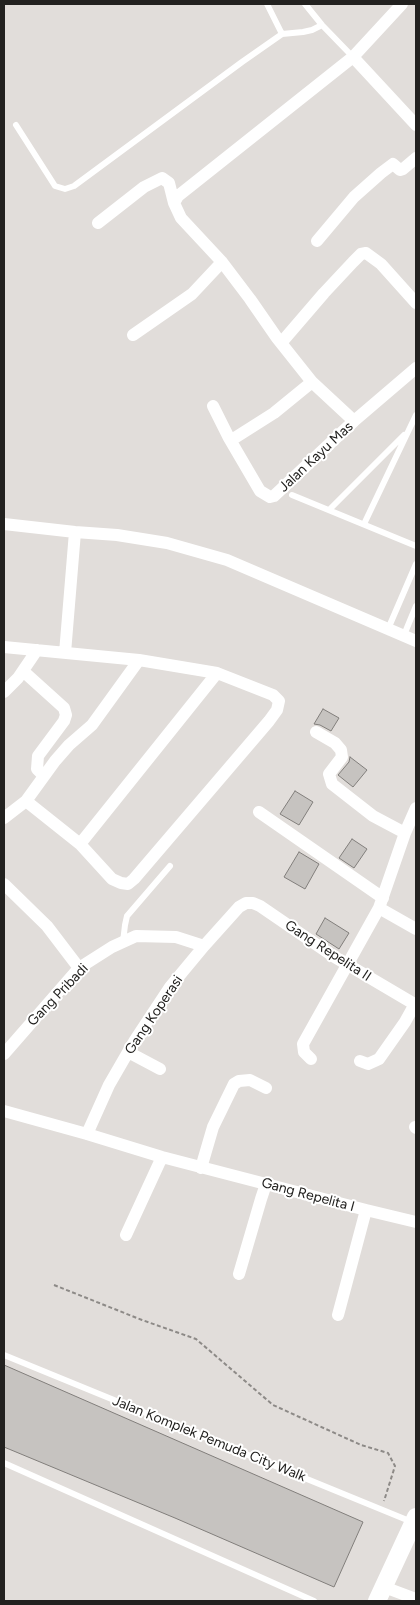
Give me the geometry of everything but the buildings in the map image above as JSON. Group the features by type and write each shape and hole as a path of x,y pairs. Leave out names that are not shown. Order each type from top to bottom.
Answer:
{"main road":[{"path":"381,1594 410,1546 415,1520"}],"street":[{"path":"174,202 178,196 353,56 402,4"},
{"path":"353,56 412,112 416,125"},
{"path":"317,242 354,197 381,173 393,164 400,170 403,169 416,158"},
{"path":"98,223 144,187 162,178 169,183 181,218 222,262 312,382 354,421"},
{"path":"281,343 324,293 361,254 366,252 416,303"},
{"path":"133,335 192,294 222,262"},
{"name":"Jalan Kayu Mas","path":"229,438 260,491 270,497 274,496 354,421 416,368"},
{"path":"213,406 229,438 236,438 274,414 312,382"},
{"path":"4,524 117,535 167,543 227,560 416,641"},
{"path":"65,653 75,532"},
{"path":"4,647 139,660 217,673 273,695 278,701 277,710 269,721 128,884 112,879 80,844 26,801"},
{"path":"4,692 23,671 37,650"},
{"path":"4,818 26,801 55,761 69,745 92,725 139,660"},
{"path":"23,671 64,708 66,715 64,721 38,756 37,769 44,776"},
{"path":"80,844 217,673"},
{"path":"316,732 335,743 341,750 342,757 329,774 332,784 373,816 405,833"},
{"path":"311,1059 304,1052 303,1044 381,903 405,833 416,808"},
{"path":"259,812 416,929"},
{"path":"4,885 47,926 79,968"},
{"name":"Gang Repelita II","path":"239,907 246,903 260,906 347,964 415,1005"},
{"name":"Gang Koperasi","path":"87,1134 109,1084 170,987 239,907"},
{"name":"Gang Pribadi","path":"4,1054 79,968 112,947 136,936 176,937 204,946"},
{"path":"360,1061 368,1064 379,1059 415,1005"},
{"path":"128,1052 160,1070"},
{"path":"201,1168 213,1127 231,1088 239,1081 244,1080 250,1080 266,1088"},
{"name":"Gang Repelita I","path":"4,1112 87,1134 201,1168 416,1222"},
{"path":"126,1235 162,1157"},
{"path":"239,1274 266,1184"},
{"path":"338,1315 366,1210"},
{"path":"381,1594 416,1600"}],"lane":[{"path":"267,4 282,34"},
{"path":"305,4 353,56"},
{"path":"16,126 55,186 65,189 74,186 282,34 312,30 322,24"},
{"path":"364,524 416,415"},
{"path":"329,510 408,431"},
{"path":"292,494 416,546"},
{"path":"388,629 416,564"},
{"path":"404,635 416,606"},
{"path":"123,942 127,916 170,866"},
{"name":"Jalan Komplek Pemuda City Walk","path":"4,1355 381,1510 415,1520"},
{"path":"4,1463 314,1601"}],"path":[{"path":"54,1284 142,1320 196,1339 273,1405 361,1445 388,1453 396,1466 381,1510"}]}
